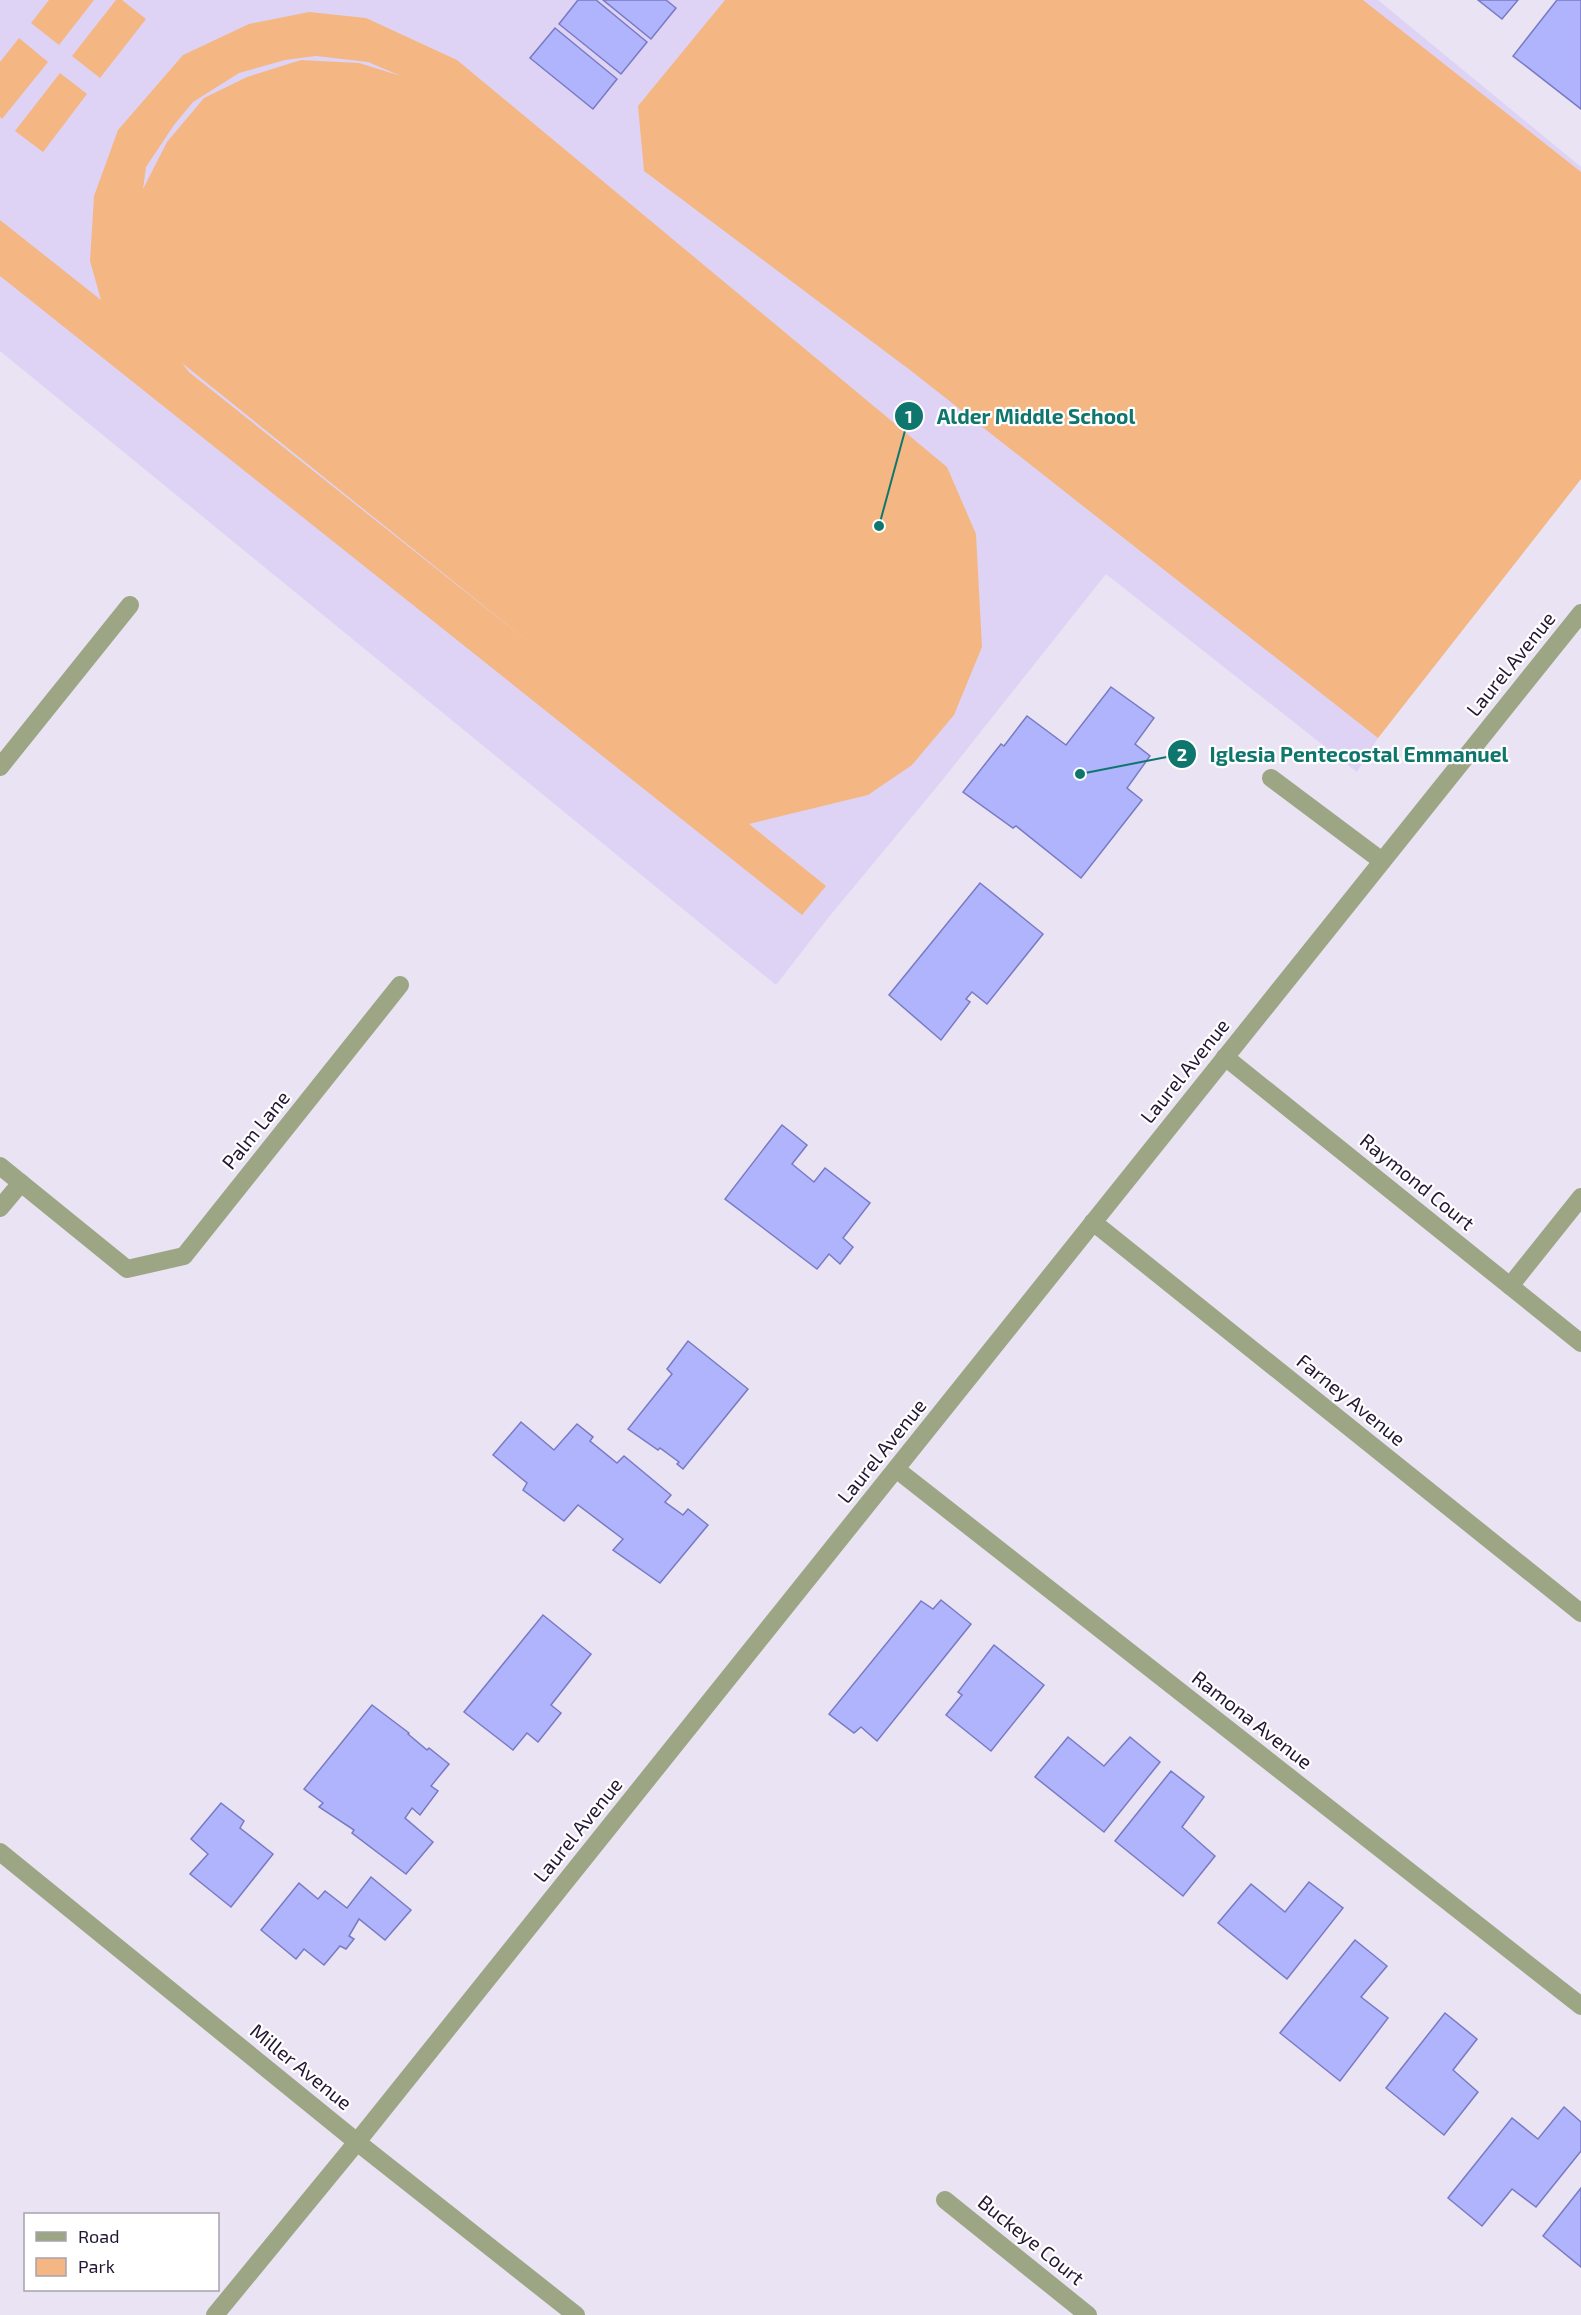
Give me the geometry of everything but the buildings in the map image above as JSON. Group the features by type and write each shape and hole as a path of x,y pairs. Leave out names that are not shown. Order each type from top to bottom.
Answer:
{"street":[{"path":"0,767 130,605"},
{"name":"Laurel Avenue","path":"215,2315 357,2142 1581,613"},
{"path":"1271,778 1382,861"},
{"name":"Palm Lane","path":"21,1183 127,1269 184,1256 400,985"},
{"name":"Raymond Court","path":"1226,1057 1581,1343"},
{"path":"0,1166 21,1183 0,1208"},
{"path":"1510,1286 1581,1197"},
{"name":"Farney Avenue","path":"1093,1222 1581,1613"},
{"name":"Ramona Avenue","path":"896,1469 1581,2006"},
{"name":"Miller Avenue","path":"0,1852 357,2142 576,2315"},
{"name":"Buckeye Court","path":"945,2200 1088,2315"}],"shaded area":[{"path":"0,0 1378,0 1581,167 1581,479 1378,738 1357,772 1106,574 776,985 0,351"}],"green space":[{"path":"49,0 94,0 59,45 31,23"},
{"path":"116,0 122,0 146,19 100,78 72,56"},
{"path":"725,0 1363,0 1581,172 1581,479 1378,738 910,370 644,171 638,106"},
{"path":"309,12 366,18 457,60 947,467 976,534 982,647 954,715 912,765 868,795 749,824 826,886 802,915 0,276 0,220 101,300 90,261 94,196 118,130 183,55 249,24","holes":["316,56 368,62 401,76 359,63 301,60 247,77 204,98 167,142 143,189 146,167 174,125 193,102 239,73 285,60","182,363 535,647 189,372"]},
{"path":"19,38 48,62 2,119 0,117 0,62"},
{"path":"60,73 87,94 43,152 15,131"}],"place":[{"name":"Alder Middle School","path":"879,526"},
{"name":"Iglesia Pentecostal Emmanuel","path":"1080,774"}]}
